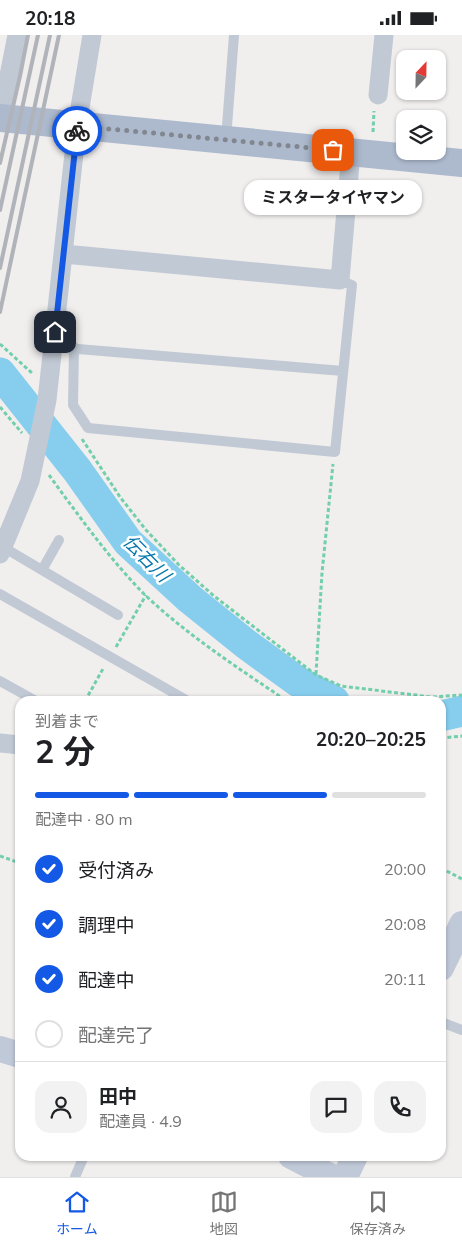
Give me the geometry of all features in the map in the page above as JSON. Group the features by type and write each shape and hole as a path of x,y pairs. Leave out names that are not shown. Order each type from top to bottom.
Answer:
{"main road":[{"path":"0,119 462,163"}],"street":[{"path":"0,119 17,35"},
{"path":"1,550 30,481 48,394 78,126 92,35"},
{"path":"378,95 384,35"},
{"path":"64,254 340,280 351,152"},
{"path":"0,743 15,744"},
{"path":"446,958 462,924"},
{"path":"0,1049 15,1054"},
{"path":"301,1161 332,1177"},
{"path":"346,1177 353,1161"}],"lane":[{"path":"225,140 234,35"},
{"path":"74,347 74,405 88,428 335,452 352,285 340,280"},
{"path":"54,347 74,347 343,371"},
{"path":"42,570 59,539"},
{"path":"1,550 42,570 118,615"},
{"path":"0,594 179,696"},
{"path":"0,681 27,696"},
{"path":"446,1024 462,1029"},
{"path":"76,1177 82,1161"}],"path":[{"path":"372,136 375,97 378,95"},
{"path":"0,344 48,394"},
{"path":"0,407 36,453 93,535 120,568 146,595 234,666 279,696"},
{"path":"81,438 120,497 146,530 179,565 214,596 316,675 341,685 424,696"},
{"path":"316,675 322,573 335,452"},
{"path":"446,696 462,695"},
{"path":"446,738 462,736"},
{"path":"0,857 15,862"},
{"path":"446,871 462,879"}],"waterway":[{"name":"伝右川","path":"0,373 77,470 128,542 190,599 246,644 297,681 325,696"},
{"name":"伝右川","path":"446,715 462,711"}],"railway":[{"path":"0,163 28,35"},
{"path":"0,210 38,35"},
{"path":"0,268 50,35"},
{"path":"0,312 59,35"}],"way so far":[{"path":"77,131 78,126 333,150"}],"place":[{"name":"ミスタータイヤマン","path":"333,150"}],"route":[{"path":"55,332 77,131"}]}
